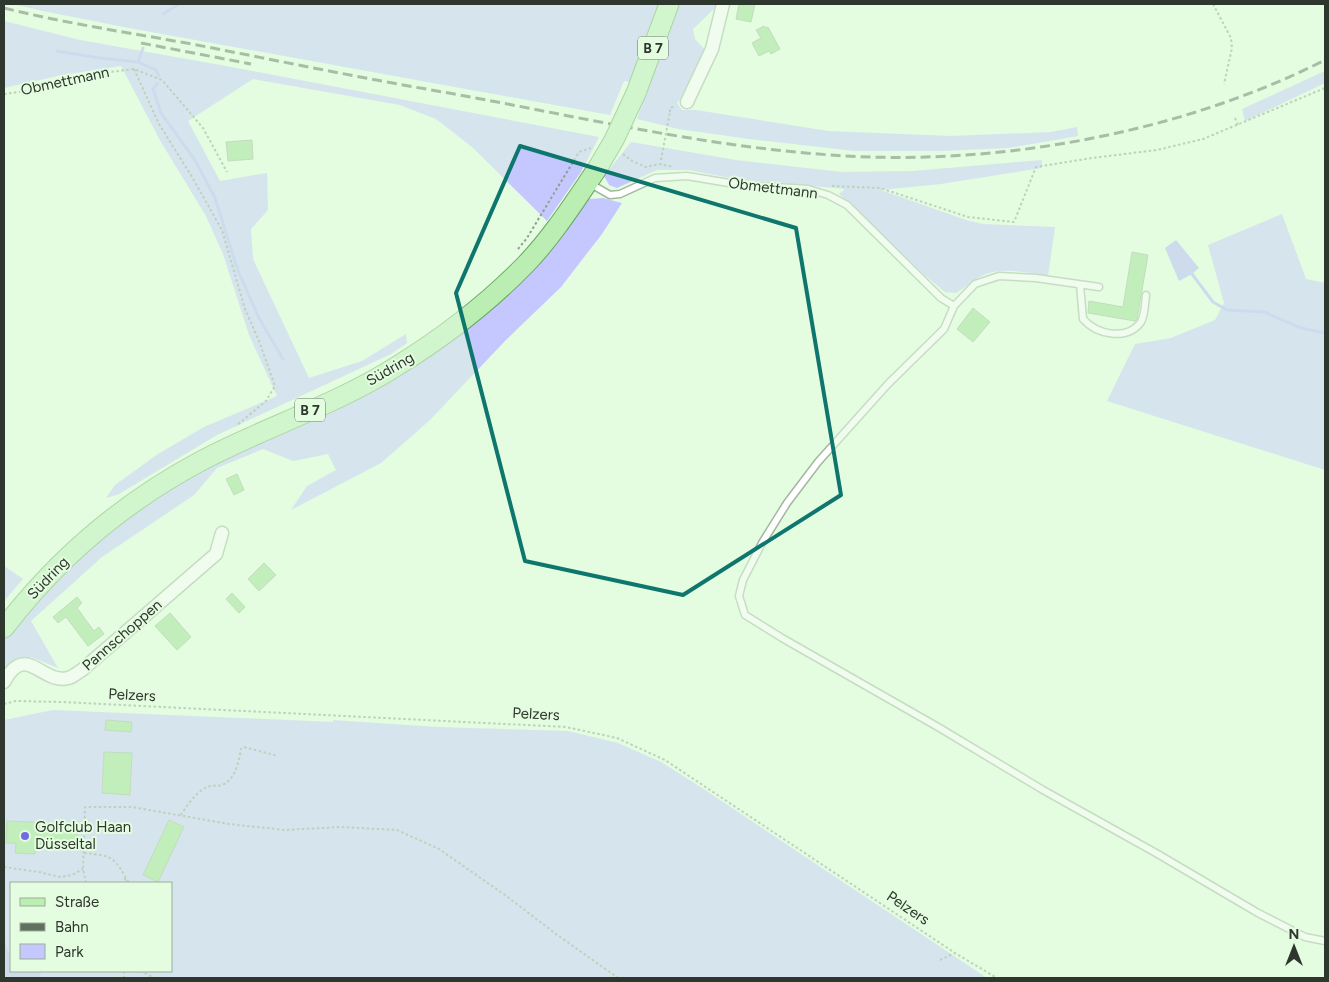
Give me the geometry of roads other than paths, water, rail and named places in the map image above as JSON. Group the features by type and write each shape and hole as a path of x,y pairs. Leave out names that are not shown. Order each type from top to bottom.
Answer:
{"main road":[{"name":"Südring","path":"4,628 21,605 77,548 115,515 201,460 334,399 395,367 441,337 487,301 527,263 566,214 614,140 636,93 669,4"}],"street":[{"path":"687,102 712,49 723,4"},
{"name":"Pannschoppen","path":"4,682 10,669 23,664 32,665 59,678 68,678 82,670 216,554 222,533"}],"lane":[{"name":"Obmettmann","path":"592,175 610,195 620,194 655,178 670,176 687,176 741,185 808,189 828,195 847,205 941,298 954,306"},
{"path":"1099,287 1036,278 999,276 975,284 954,306 944,329 888,384 818,462 786,503 743,580 739,596 745,615 1043,790 1258,913 1305,937 1325,941"},
{"path":"1080,285 1083,319 1093,328 1110,333 1126,333 1133,330 1142,320 1146,295"}],"waterway":[{"path":"163,14 179,4"},
{"path":"57,51 138,62 143,48"},
{"path":"138,62 156,70 159,76"},
{"path":"157,84 153,89 161,113 195,160 215,198 238,271 259,318 283,359"},
{"path":"1192,274 1213,302 1227,310 1264,312 1301,328 1325,333"}],"railway":[{"path":"4,8 76,24 197,45 636,129 733,145 831,155 893,157 956,156 1020,150 1084,140 1148,126 1209,108 1269,86 1325,60"},
{"path":"141,43 251,64"}],"place":[{"name":"Golfclub Haan Düsseltal","path":"25,836"}]}
